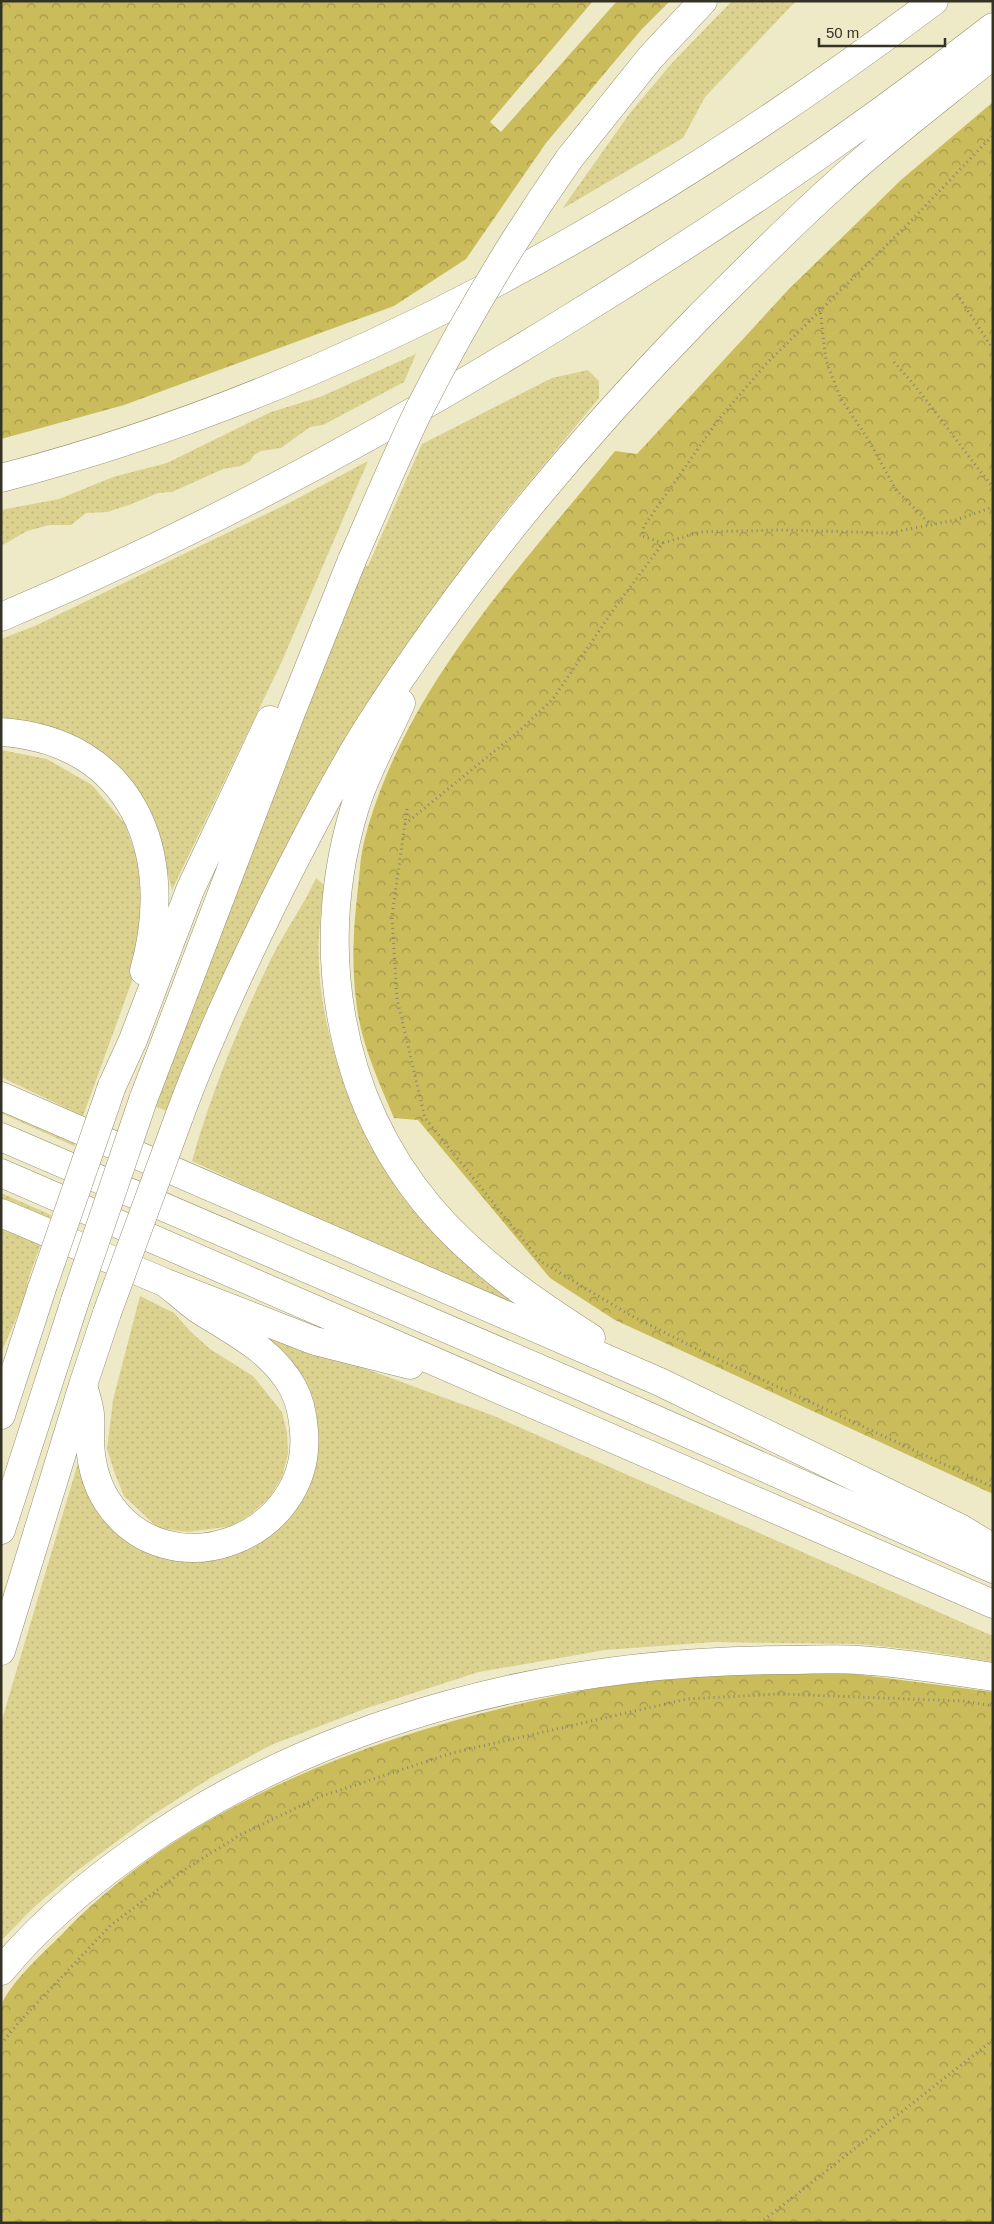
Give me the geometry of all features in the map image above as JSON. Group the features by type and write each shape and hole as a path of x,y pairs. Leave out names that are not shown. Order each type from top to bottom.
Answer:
{"highway":[{"path":"1,1530 75,1300 143,1100 290,715 348,571 415,420 445,360 510,246 569,159 650,58 703,1"},
{"path":"1,478 143,435 261,391 367,347 466,299 597,228 722,152 868,51 934,1"},
{"path":"1,618 97,577 240,507 364,441 495,365 665,260 893,102 993,27"},
{"path":"1,1651 107,1313 202,1056 246,958 314,823 366,732 439,624 532,501 581,442 747,268 836,184 993,55"},
{"path":"116,1075 132,1040 190,890 285,688 348,571"},
{"path":"439,624 356,805 340,869 334,930 335,977 342,1029 353,1068 371,1113 396,1162 430,1209 474,1253 524,1294 660,1382"},
{"path":"1,732 24,734 60,743 97,765 122,790 139,818 150,850 156,890 152,944 116,1075 42,1288 1,1415"},
{"path":"1,1096 660,1382 951,1524 993,1548"},
{"path":"1,1137 587,1389 993,1569"},
{"path":"1,1172 993,1604"},
{"path":"1,1213 166,1283 315,1341 487,1385"},
{"path":"83,1385 90,1416 91,1461 99,1486 119,1516 144,1536 154,1541 191,1547 208,1548 227,1544 256,1530 272,1517 282,1505 299,1478 305,1443 303,1418 293,1388 274,1364 256,1346 196,1307 166,1283"},
{"path":"1,1382 19,1359"},
{"path":"1,1971 50,1919 84,1889 170,1825 216,1798 281,1766 328,1746 379,1726 476,1696 593,1673 733,1660 857,1660 924,1666 993,1677"}],"path":[{"path":"993,135 910,223 820,308 766,363 724,413 670,485 644,526 642,536 663,543 700,532 780,530 889,533 956,520 993,508"},
{"path":"956,294 993,349"},
{"path":"820,308 826,361 841,399 868,439 896,490 930,525"},
{"path":"894,362 919,388 943,425 993,487"},
{"path":"404,824 518,732 553,700 616,606 663,543"},
{"path":"407,809 392,916 397,998 426,1118 540,1261 630,1316 707,1354 993,1487"},
{"path":"1,2044 19,2022 111,1925 184,1870 240,1835 319,1797 452,1753 687,1699 780,1694 964,1702 993,1706"},
{"path":"760,2223 993,2040"}],"shaded area":[{"path":"732,1 796,1 705,97 683,138 562,209 630,113 672,63"},
{"path":"416,354 404,382 323,425 310,427 281,448 261,451 241,466 223,469 172,492 158,493 107,512 86,513 71,525 49,525 27,531 1,546 1,510 59,499 113,477 167,463 271,412 320,397"},
{"path":"588,370 599,381 599,398 503,514 420,627 184,1067 166,1111 155,1106 268,802 364,565 368,566 422,444 552,378"},
{"path":"368,461 282,661 172,890 156,827 147,808 1,723 1,639 37,625 289,503"},
{"path":"1,750 47,759 92,785 125,824 142,873 143,924 132,981 83,1116 1,1077"},
{"path":"316,878 326,887 319,930 319,973 325,1017 336,1060 371,1142 393,1180 418,1215 424,1212 539,1316 348,1233 192,1161 226,1060 247,1010 275,950"},
{"path":"1,1105 76,1140 74,1146 1,1113"},
{"path":"1,1193 51,1215 49,1221 1,1200"},
{"path":"1,1225 41,1243 27,1283 30,1284 29,1289 1,1353"},
{"path":"140,1296 174,1313 210,1349 253,1376 282,1412 287,1433 288,1454 282,1477 269,1498 251,1514 233,1526 188,1532 158,1528 124,1496 115,1474 107,1449 113,1400"},
{"path":"266,1332 494,1416 993,1636 993,1662 926,1651 860,1644 714,1642 605,1650 479,1672 367,1708 271,1745 212,1777 151,1816 74,1873 33,1908 1,1941 1,1723 80,1456 96,1499 205,1557 313,1465 264,1342"}],"green space":[{"path":"1,1 593,1 490,122 501,132 617,1 670,1 641,30 546,143 466,259 394,306 124,405 1,439"},
{"path":"993,102 993,1494 615,1320 550,1278 418,1120 394,1118 370,1060 361,1030 354,984 353,954 362,851 382,787 406,734 435,683 503,587 615,451 637,454 789,289 901,180"},
{"path":"738,1673 855,1674 993,1692 993,2223 1,2223 1,2011 3,2001 32,1964 120,1881 179,1839 242,1802 309,1771 379,1744 449,1722 591,1689"}]}
